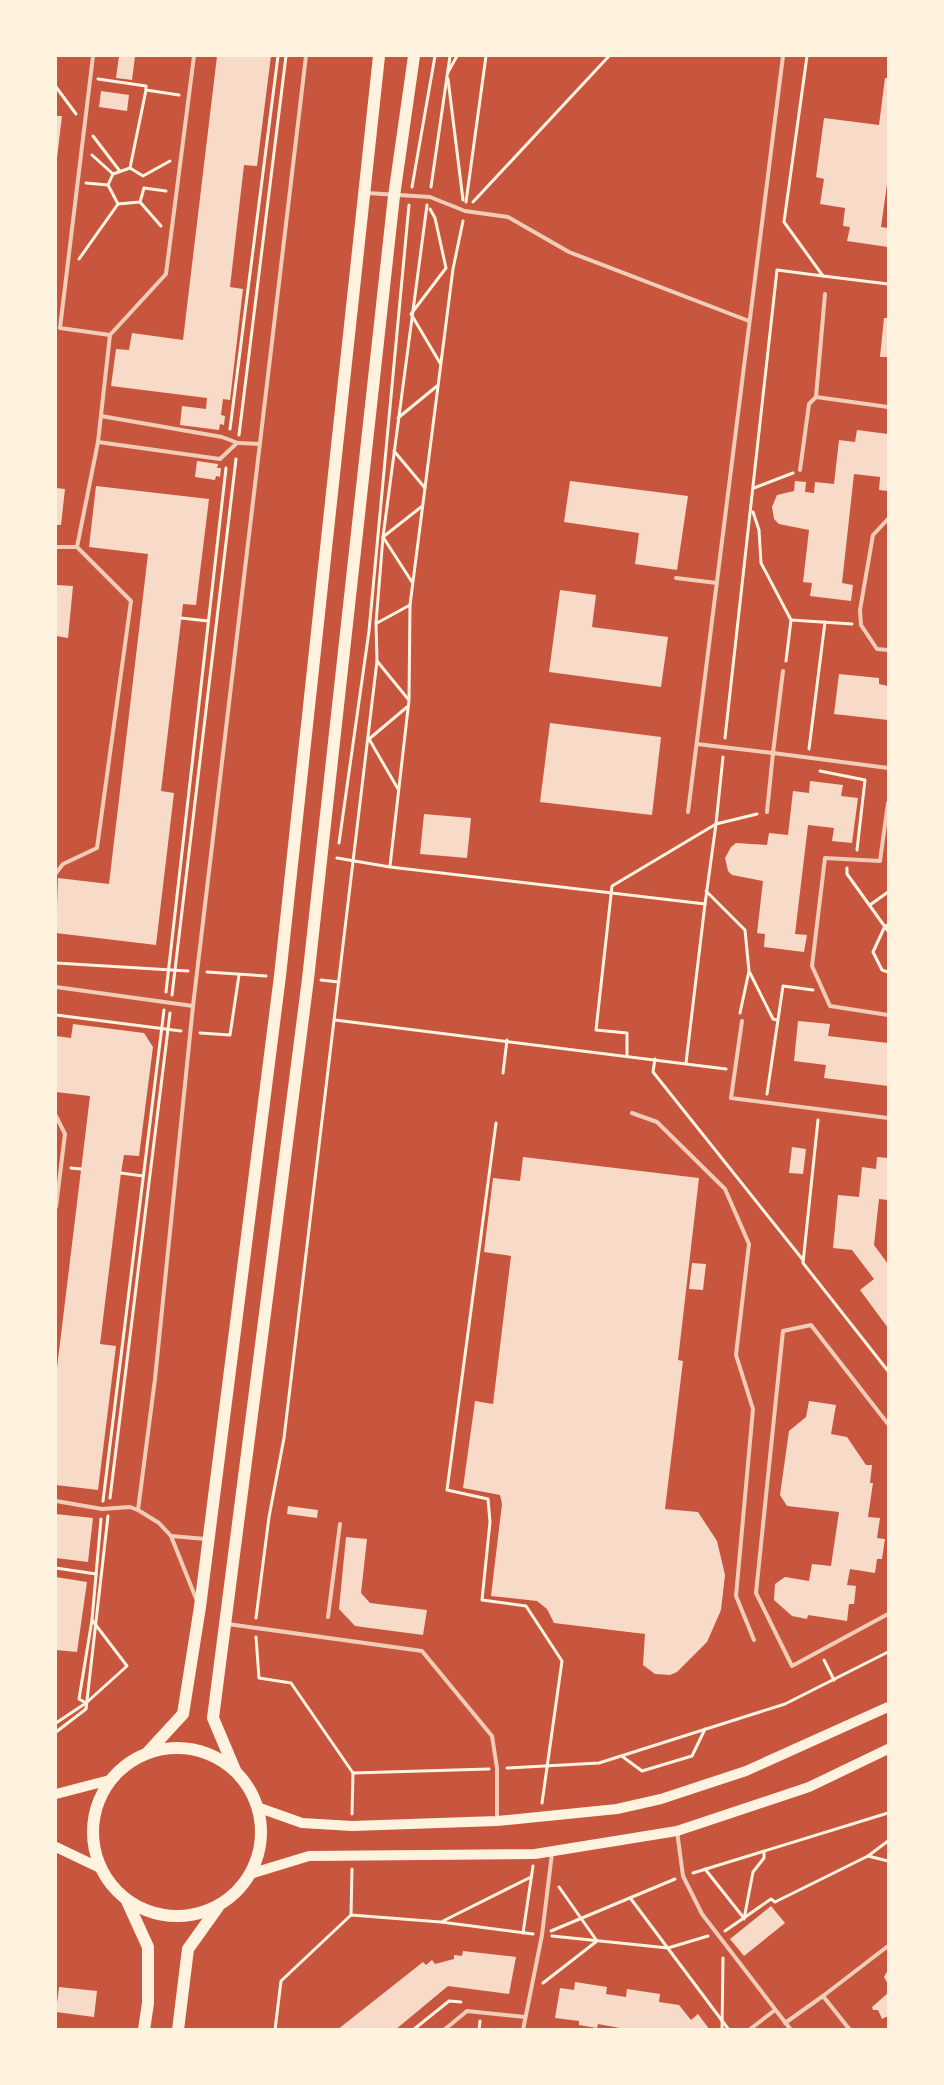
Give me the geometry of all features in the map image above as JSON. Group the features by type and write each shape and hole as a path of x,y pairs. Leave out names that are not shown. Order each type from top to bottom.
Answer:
{"main road":[{"path":"148,1752 183,1714 200,1607 280,976 379,56"},
{"path":"178,2030 188,1948 218,1907 236,1893 250,1874 258,1854 261,1830 257,1807 248,1787 235,1770 213,1718 257,1392 308,980 394,196 414,56"},
{"path":"257,1807 302,1823 352,1826 497,1821 616,1809 661,1799 746,1771 888,1707"},
{"path":"218,1907 192,1914 170,1916 148,1911 127,1901 112,1886 100,1868 93,1846 92,1822 98,1800 110,1780 127,1763 148,1752 171,1748 194,1749 216,1757 235,1770"},
{"path":"250,1874 309,1857 535,1854 677,1831 809,1787 888,1749"},
{"path":"56,1794 110,1780"},
{"path":"56,1846 100,1868"},
{"path":"127,1901 148,1947 148,2003 144,2030"}],"lane":[{"path":"93,56 60,328 110,335"},
{"path":"76,547 98,442 110,335 166,274 194,56"},
{"path":"138,1510 155,1379 193,1006 306,56"},
{"path":"688,813 783,56"},
{"path":"364,193 430,197 465,211 508,218 569,252 749,321"},
{"path":"800,470 809,404 816,397 825,294"},
{"path":"816,397 888,407"},
{"path":"101,416 238,443 259,444"},
{"path":"98,442 220,459 238,443"},
{"path":"888,519 873,535 860,610 861,625 877,649 888,650"},
{"path":"56,547 76,547 130,601 97,848 63,864 56,873"},
{"path":"676,578 717,583"},
{"path":"767,812 783,671"},
{"path":"697,744 888,768"},
{"path":"888,803 880,861 825,858 812,966 830,1006 888,1015"},
{"path":"56,987 193,1006"},
{"path":"742,1021 731,1098 888,1118"},
{"path":"632,1113 657,1122 725,1189 749,1244 736,1355 753,1408 736,1596 754,1640"},
{"path":"56,1116 65,1134 56,1208"},
{"path":"888,1424 811,1325 783,1331 756,1593 792,1666 888,1614"},
{"path":"56,1501 102,1509 130,1507 159,1523 171,1536 200,1607"},
{"path":"328,1617 340,1524"},
{"path":"171,1536 207,1539"},
{"path":"225,1624 422,1651 492,1736 497,1768 497,1821"},
{"path":"677,1831 683,1876 702,1914 790,2030"},
{"path":"523,2030 542,1935 552,1851"},
{"path":"785,2023 888,1946"},
{"path":"823,1996 850,2030"},
{"path":"444,2030 467,2010 525,2017"},
{"path":"749,2030 776,2010"}],"path":[{"path":"229,440 278,56"},
{"path":"56,1732 86,1709 98,1620 108,1509 286,56"},
{"path":"435,56 419,158 410,195 369,631 337,859 705,904"},
{"path":"352,1826 353,1773 291,1683 259,1678 255,1628 269,1517 284,1438 369,739 377,662 376,623 383,537 411,314 450,56"},
{"path":"457,56 447,74 465,211"},
{"path":"465,211 609,56"},
{"path":"807,56 784,222 823,276"},
{"path":"91,77 146,86 130,168"},
{"path":"56,87 119,170"},
{"path":"146,90 189,97"},
{"path":"82,146 112,174"},
{"path":"118,204 108,185 112,174 130,168 143,176 181,155"},
{"path":"78,182 108,185"},
{"path":"140,202 144,188 177,192"},
{"path":"66,278 118,204 140,202"},
{"path":"140,202 171,236"},
{"path":"411,314 446,268 435,218 428,204"},
{"path":"446,268 453,269"},
{"path":"686,1063 716,824 777,270 888,284"},
{"path":"411,314 440,364"},
{"path":"390,867 409,700 412,583 438,385 398,418"},
{"path":"86,1703 79,1699 92,1620 102,1509 163,1027 229,451"},
{"path":"394,451 425,488"},
{"path":"753,488 800,470"},
{"path":"383,537 422,505"},
{"path":"752,510 759,530 761,563 791,620 783,671"},
{"path":"383,537 412,583"},
{"path":"376,623 410,605"},
{"path":"181,618 208,621"},
{"path":"791,620 861,625"},
{"path":"825,622 807,768 865,780 858,848 849,859 847,873 887,926 888,931"},
{"path":"377,662 409,700"},
{"path":"369,739 408,706"},
{"path":"369,739 399,791"},
{"path":"627,1056 627,1033 596,1030 612,886 716,824 767,812"},
{"path":"706,891 745,930 749,971 740,1013 742,1021"},
{"path":"870,905 888,892"},
{"path":"887,926 873,952 882,970 888,972"},
{"path":"749,971 773,1019 778,1020"},
{"path":"56,1015 163,1027 191,1033 230,1035 239,975"},
{"path":"766,1102 783,986 823,991"},
{"path":"335,1020 735,1070"},
{"path":"502,1073 507,1040"},
{"path":"655,1059 653,1072 888,1371"},
{"path":"803,1260 819,1109"},
{"path":"496,1123 447,1490 488,1498 490,1522 482,1600 526,1606 562,1661 540,1818"},
{"path":"121,1173 149,1176"},
{"path":"56,1568 96,1574"},
{"path":"56,1723 86,1703 127,1666 92,1620"},
{"path":"820,1652 834,1680"},
{"path":"353,1773 547,1768 599,1763 786,1704 888,1652"},
{"path":"622,1756 642,1771 692,1756 705,1729"},
{"path":"542,1935 683,1876 888,1813"},
{"path":"351,1915 441,1922 669,1948 716,1931 728,1931 771,1899 775,1902 868,1856 888,1841"},
{"path":"744,1919 753,1872 764,1858 764,1851"},
{"path":"523,1933 535,1854"},
{"path":"868,1856 888,1862"},
{"path":"275,2030 281,1981 351,1915 352,1857"},
{"path":"705,1869 744,1919"},
{"path":"441,1922 532,1877"},
{"path":"548,1883 558,1885 597,1941"},
{"path":"631,1899 729,2030"},
{"path":"530,1944 532,1934"},
{"path":"531,1984 540,1985 597,1941"},
{"path":"722,2030 723,1958"},
{"path":"413,2030 449,2001 470,2003"}],"building":[{"path":"119,56 135,56 132,80 116,78"},
{"path":"217,56 271,56 257,166 244,165 230,287 243,289 230,400 223,399 221,415 225,416 224,425 220,424 219,430 180,425 182,406 206,409 207,398 111,386 116,349 129,350 132,333 183,340"},
{"path":"885,78 888,78 888,177 881,227 888,228 888,247 847,241 850,227 843,226 845,208 820,204 824,179 816,177 824,118 879,125"},
{"path":"101,91 129,95 127,111 99,107"},
{"path":"56,116 62,116 57,158 56,158"},
{"path":"884,318 888,318 888,357 880,357"},
{"path":"857,430 888,434 888,491 879,490 880,477 854,474 842,583 853,585 851,601 810,596 812,583 803,582 809,530 779,524 774,519 772,507 777,495 794,491 795,481 806,482 805,492 814,493 815,482 834,484 839,440 855,442"},
{"path":"197,461 218,464 217,468 221,468 220,477 216,476 215,480 195,477"},
{"path":"570,481 688,496 677,570 635,564 639,533 564,522"},
{"path":"96,486 209,499 196,605 183,604 161,791 174,793 156,945 56,933 58,878 109,884 148,554 89,547"},
{"path":"56,488 65,489 61,525 56,525"},
{"path":"56,585 73,586 68,638 56,636"},
{"path":"560,590 596,595 592,627 668,637 661,687 549,672"},
{"path":"839,674 879,678 879,684 888,686 888,720 834,714"},
{"path":"550,723 661,737 652,815 540,802"},
{"path":"810,781 843,785 841,796 858,798 852,843 832,841 834,828 808,825 795,934 807,935 804,952 764,947 765,934 757,933 763,881 732,875 728,871 725,858 736,843 767,845 769,833 788,835 793,791 809,793"},
{"path":"424,814 471,818 467,858 420,854"},
{"path":"798,1021 830,1024 828,1036 888,1043 888,1086 824,1078 826,1065 794,1061"},
{"path":"73,1024 144,1033 153,1047 139,1156 124,1155 121,1173 100,1344 116,1346 98,1490 56,1485 56,1376 90,1096 56,1092 56,1036 71,1038"},
{"path":"792,1147 806,1149 803,1174 789,1173"},
{"path":"523,1157 699,1178 678,1360 683,1361 665,1509 698,1512 717,1541 725,1575 721,1610 707,1642 677,1672 670,1675 655,1674 643,1665 645,1634 554,1623 547,1609 537,1601 491,1596 502,1504 500,1495 463,1488 475,1401 493,1404 511,1256 484,1252 493,1178 520,1181"},
{"path":"877,1157 888,1158 888,1200 879,1199 874,1245 888,1264 888,1328 860,1290 874,1279 852,1250 833,1248 838,1195 859,1197 862,1167 876,1169"},
{"path":"692,1263 706,1264 703,1290 689,1289"},
{"path":"809,1401 836,1405 831,1434 847,1437 866,1465 872,1465 870,1483 873,1483 868,1517 880,1518 877,1538 885,1539 882,1559 877,1559 875,1573 850,1569 847,1585 856,1586 854,1604 849,1604 847,1621 808,1615 807,1619 792,1616 774,1600 775,1584 785,1577 809,1581 812,1564 831,1566 839,1512 787,1506 780,1495 789,1431 806,1417"},
{"path":"288,1506 318,1510 317,1518 287,1514"},
{"path":"56,1514 93,1518 88,1562 56,1558"},
{"path":"346,1537 367,1539 361,1593 370,1603 427,1610 423,1635 355,1626 339,1609"},
{"path":"56,1577 87,1582 77,1652 56,1650"},
{"path":"771,1906 785,1923 744,1956 730,1939"},
{"path":"463,1951 516,1957 509,1994 448,1986 395,2030 337,2030 423,1962 426,1965 432,1960 435,1964 454,1959 454,1955 462,1956"},
{"path":"888,1970 888,1984 884,1977"},
{"path":"575,1982 607,1987 606,1994 626,1997 627,1989 660,1994 659,2002 679,2005 691,2020 698,2014 710,2030 631,2030 598,2024 597,2028 579,2025 579,2021 555,2018 560,1988 574,1990"},
{"path":"59,1987 97,1991 94,2017 56,2012"},
{"path":"888,1993 888,2016 882,2019 878,2010 873,2010 872,2007"}]}
